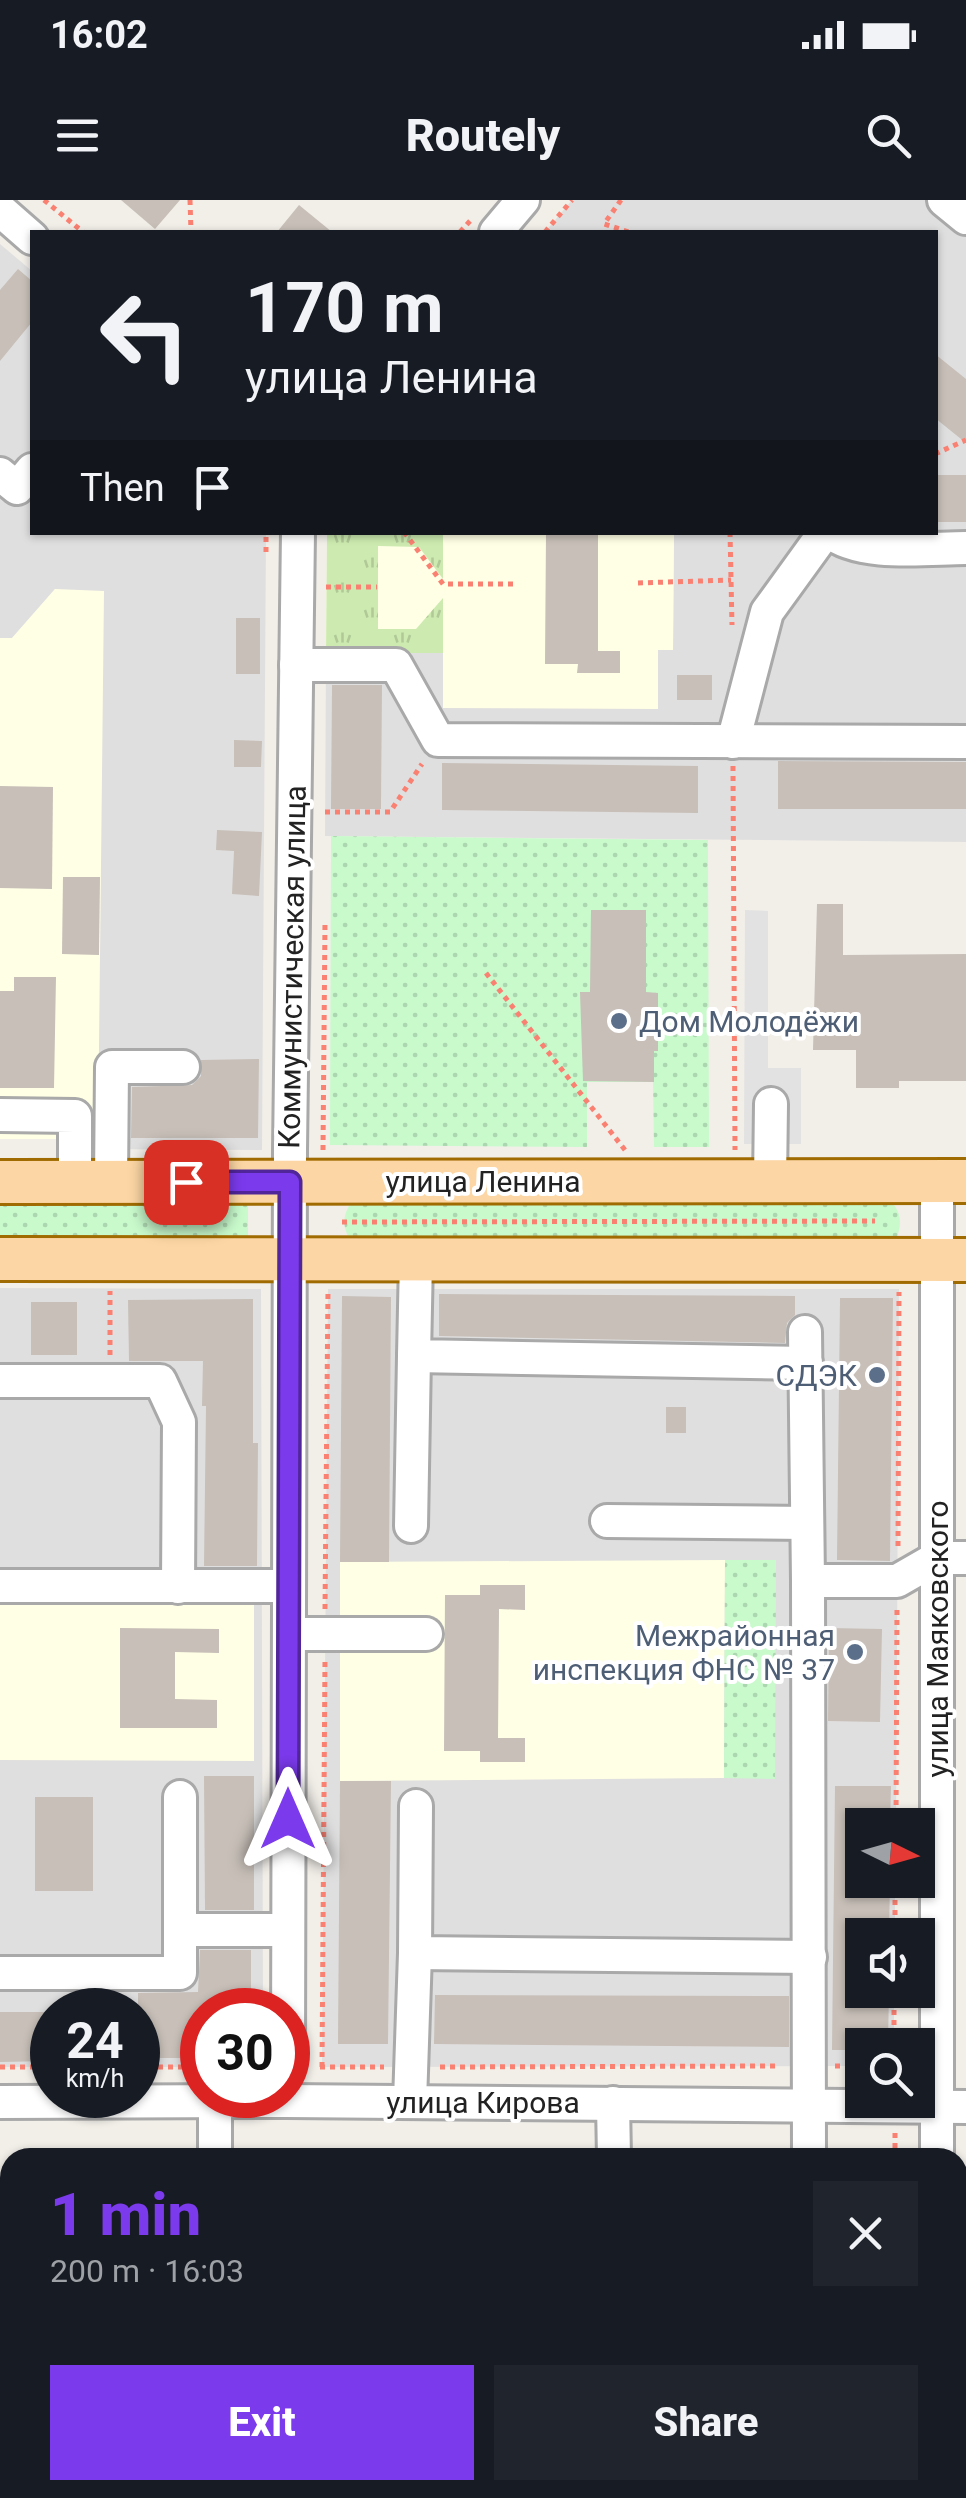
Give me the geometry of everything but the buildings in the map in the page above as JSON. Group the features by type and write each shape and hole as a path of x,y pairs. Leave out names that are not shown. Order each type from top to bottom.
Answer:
{"main road":[{"name":"улица Ленина","path":"0,1182 952,1182"},
{"path":"0,1259 952,1260"}],"street":[{"path":"498,230 524,200"},
{"path":"944,200 966,218"},
{"path":"0,210 30,236"},
{"path":"0,474 17,488 30,472"},
{"name":"Коммунистическая улица","path":"288,1988 290,1182 298,535"},
{"path":"733,742 767,612 841,535 966,548"},
{"path":"296,665 396,665 438,740 966,742"},
{"path":"93,1182 112,1067 182,1067"},
{"path":"770,1182 772,1104"},
{"path":"0,1115 75,1116 93,1182"},
{"name":"улица Маяковского","path":"940,2148 951,2107 952,1182"},
{"path":"411,1526 416,1260"},
{"path":"414,1356 805,1348 810,2148"},
{"path":"0,1382 160,1381 179,1422 178,1587"},
{"path":"606,1520 808,1523"},
{"path":"808,1581 897,1581 952,1558"},
{"path":"0,1586 288,1586"},
{"path":"289,1634 426,1634"},
{"path":"0,1972 180,1973 180,1798"},
{"path":"410,2102 416,1806"},
{"path":"180,1930 288,1930"},
{"path":"415,1953 810,1957"},
{"name":"улица Кирова","path":"310,2099 951,2107"},
{"name":"улица Кирова","path":"0,2102 180,2103"},
{"path":"613,2103 614,2148"},
{"path":"215,2118 215,2148"}],"path":[{"path":"44,200 81,230"},
{"path":"190,200 191,230"},
{"path":"547,230 572,200"},
{"path":"621,200 604,224 623,230"},
{"path":"938,453 966,440"},
{"path":"406,535 443,584 514,584"},
{"path":"638,584 731,580"},
{"path":"326,604 326,587 377,587"},
{"path":"325,812 390,812 438,740"},
{"path":"733,742 736,1153"},
{"path":"325,794 325,824"},
{"path":"324,914 323,1150 348,1150 342,1222 875,1221 875,1260"},
{"path":"486,973 627,1152 610,1152"},
{"path":"490,1260 541,1182"},
{"path":"110,1288 110,1381"},
{"path":"328,1289 322,2067 845,2066"},
{"path":"0,2067 30,2067"}],"shaded area":[{"path":"572,200 966,200 966,842 325,836 326,653 443,653 443,708 658,708 658,650 673,649 674,535 938,535 938,230 547,230"},
{"path":"0,244 30,269 30,535 266,535 262,1150 99,1149 55,589 12,638 0,638"},
{"path":"327,535 674,535 673,650 658,650 658,709 443,708 443,653 326,653"},
{"path":"55,589 104,591 98,1139 0,1139 0,638 12,638"},
{"path":"745,910 768,911 768,1068 801,1068 801,1144 744,1144"},
{"path":"0,1288 261,1289 263,1988 180,1988 180,2067 160,2067 160,1988 30,1988 30,2067 0,2067"},
{"path":"328,1289 899,1289 896,1808 845,1808 845,1898 895,1898 895,1918 845,1918 845,2008 894,2008 894,2028 845,2028 845,2066 322,2067"},
{"path":"725,1560 724,1778 340,1781 340,1562"},
{"path":"0,1603 254,1603 254,1761 0,1760"}],"green space":[{"path":"327,535 443,535 443,579 419,547 378,546 378,629 416,629 443,598 443,653 326,653"},
{"path":"331,836 708,840 709,1147 654,1147 653,1082 587,1082 587,1147 330,1145"},
{"path":"883,1194 899,1214 896,1240 355,1247 344,1221 357,1195"},
{"path":"0,1197 243,1198 248,1206 248,1241 0,1245"},
{"path":"725,1560 776,1560 775,1779 724,1778"}],"place":[{"name":"Дом Молодёжи","path":"619,1021"},
{"name":"СДЭК","path":"877,1375"},
{"name":"Межрайонная инспекция ФНС № 37","path":"855,1652"}],"route":[{"path":"186,1182 290,1182 288,1819"}]}
